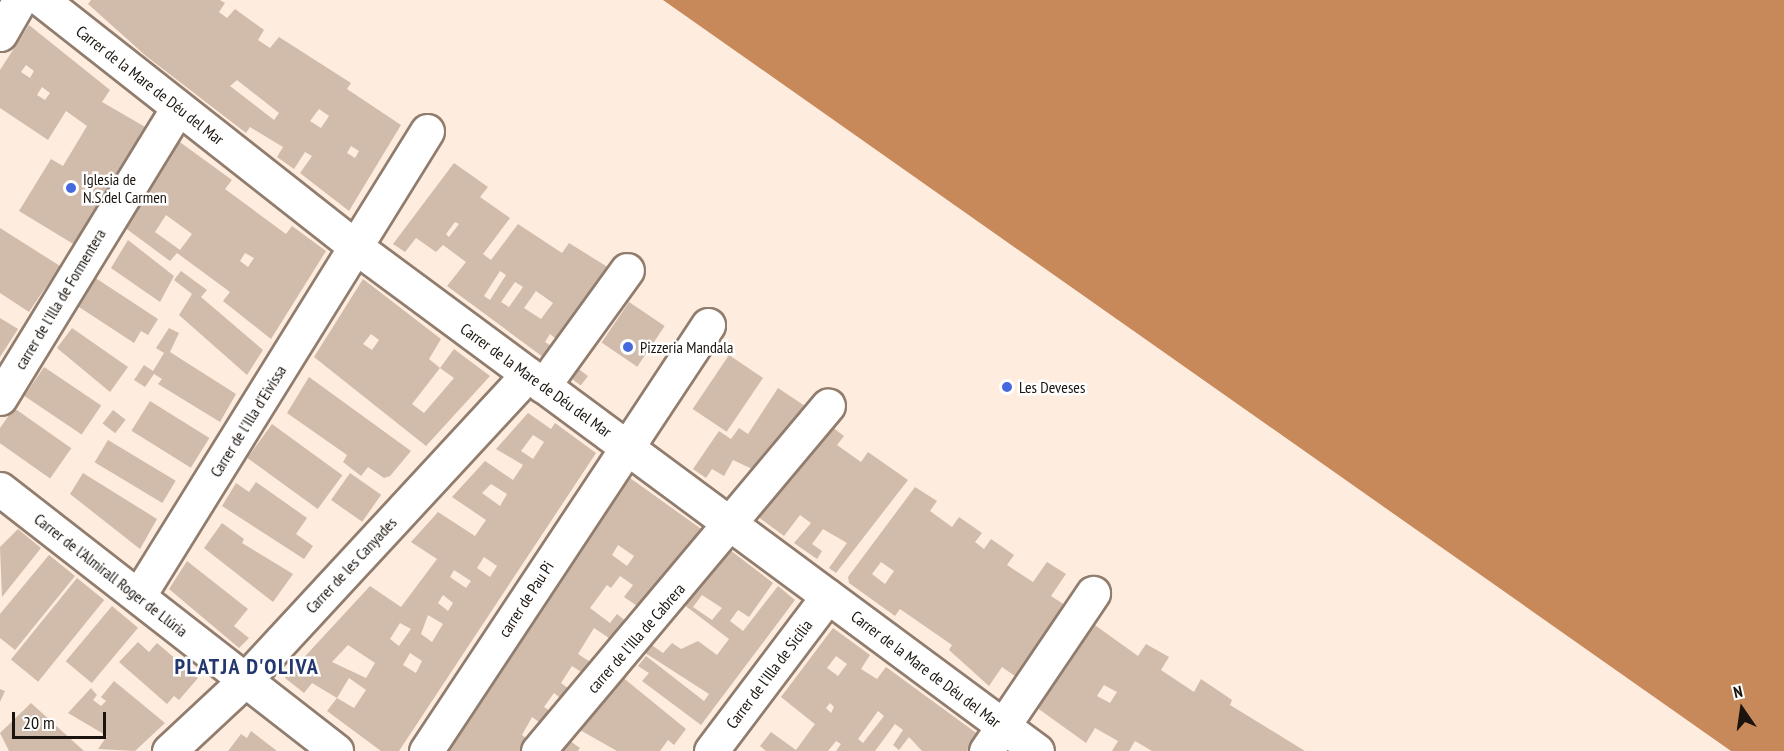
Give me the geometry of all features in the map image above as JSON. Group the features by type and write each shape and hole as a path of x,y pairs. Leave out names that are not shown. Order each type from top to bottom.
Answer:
{"street":[{"path":"0,34 20,0"},
{"name":"Carrer de la Mare de Déu del Mar","path":"42,0 356,247 828,596 994,738 1037,751"},
{"name":"carrer de l'Illa de Formentera","path":"0,398 178,108"},
{"name":"Carrer de l'Illa d'Eivissa","path":"139,595 427,131"},
{"name":"Carrer de les Canyades","path":"169,751 244,681 536,380 627,270"},
{"name":"carrer de Pau Pi","path":"426,751 708,325"},
{"name":"carrer de l'Illa de Cabrera","path":"538,751 828,406"},
{"name":"Carrer de l'Almirall Roger de Llúria","path":"0,489 139,595 244,681 336,751"},
{"path":"994,738 1093,593"},
{"name":"Carrer de l'Illa de Sicília","path":"711,751 828,596"}],"shaded area":[{"path":"663,0 1784,0 1784,751 1731,751"}],"building":[{"path":"91,0 220,0 225,3 219,12 227,18 235,9 264,30 258,40 270,48 279,37 351,83 347,89 401,125 349,211 300,173 312,156 305,152 294,169 277,157 283,147 250,127 246,133 146,56 88,4","holes":["237,80 279,113 274,120 230,86","319,109 329,116 321,128 310,121","351,146 359,151 355,158 347,153"]},
{"path":"29,25 110,90 102,102 147,128 75,245 19,211 51,159 63,166 87,126 66,111 48,140 0,108 0,70","holes":["26,65 34,71 30,78 21,72","42,87 50,93 45,100 37,95"]},
{"path":"177,140 232,180 225,189 286,234 292,226 326,251 271,339 223,301 230,292 177,253 170,261 124,227","holes":["166,215 192,234 180,250 155,232","245,253 254,258 248,267 240,261"]},
{"path":"454,163 488,187 480,197 510,218 483,254 491,260 518,224 562,253 569,243 614,271 562,344 550,334 545,342 556,349 547,360 447,286 466,262 443,245 436,252 416,238 405,252 393,244","holes":["455,222 459,224 449,237 446,234","500,271 506,275 490,300 484,296","515,282 523,287 509,307 501,302","536,291 553,303 541,319 524,308"]},
{"path":"0,228 60,266 29,312 0,293"},
{"path":"128,240 174,276 160,302 111,268"},
{"path":"181,271 207,290 201,297 263,350 247,375 179,315 192,294 174,280"},
{"path":"94,277 158,319 148,335 141,331 134,343 76,305"},
{"path":"363,279 441,339 429,359 440,368 454,349 490,376 426,446 314,357","holes":["371,334 379,340 372,350 363,344","440,368 454,378 424,413 412,404"]},
{"path":"629,302 665,326 637,367 602,343"},
{"path":"0,318 18,329 0,357"},
{"path":"72,328 128,367 110,392 57,348"},
{"path":"169,328 179,333 170,352 236,394 220,422 158,384 162,379 154,374 145,387 134,380 144,365 153,371 164,353 156,348"},
{"path":"729,355 763,378 727,432 693,409"},
{"path":"572,364 588,376 581,386 565,374"},
{"path":"44,367 101,406 82,435 24,396"},
{"path":"309,377 411,451 390,476 384,478 368,467 361,476 343,462 347,455 287,413"},
{"path":"778,388 814,412 765,475 733,460 724,476 712,469 706,478 693,469 719,431 731,439 739,428 748,434"},
{"path":"150,401 209,438 191,468 131,431"},
{"path":"14,408 71,448 50,478 0,443 0,428"},
{"path":"113,410 126,420 115,433 103,423"},
{"path":"528,413 551,429 555,423 596,453 399,751 381,751 327,711 337,698 312,683 304,693 285,678 370,586 401,607 437,559 411,542 438,512 475,536 486,520 452,497 485,461 513,480 523,465 496,449","holes":["533,435 544,442 533,459 521,451","491,484 507,494 500,506 482,493","484,557 497,566 490,577 477,568","454,570 471,581 466,588 450,577","443,595 453,603 448,611 438,603","428,615 443,624 432,642 421,634","400,623 411,629 399,646 390,639","348,645 375,663 366,678 332,662","410,653 422,661 416,673 403,665","349,678 366,690 354,708 337,698"]},
{"path":"824,421 844,436 837,445 861,462 868,452 908,480 836,573 829,568 847,543 823,529 812,544 822,551 817,559 794,543 811,523 800,515 784,536 753,513"},
{"path":"272,424 342,475 318,509 247,458"},
{"path":"108,440 176,481 162,503 95,462"},
{"path":"83,473 157,519 140,549 70,494"},
{"path":"350,473 381,495 362,522 331,500"},
{"path":"630,478 711,536 663,592 654,586 646,595 654,602 646,612 624,597 633,585 620,576 611,588 607,585 590,608 610,623 617,614 633,627 618,644 594,628 578,654 598,667 589,677 572,666 561,683 575,693 567,703 554,693 544,707 556,715 546,727 532,717 522,735 532,743 525,751 449,751","holes":["618,545 634,556 627,566 612,555"]},
{"path":"256,482 307,518 296,534 313,546 304,559 222,506 236,483 249,492"},
{"path":"915,487 937,501 930,511 952,527 959,517 982,533 975,542 984,549 991,539 1014,555 1007,565 1033,582 1047,562 1066,574 1051,596 1071,609 1022,681 1002,667 989,686 949,650 952,645 900,609 895,616 849,583 848,577","holes":["881,562 894,571 885,584 872,574"]},
{"path":"222,523 244,539 242,543 293,574 273,602 204,548"},
{"path":"18,529 41,548 2,597 0,547"},
{"path":"726,547 773,583 749,617 738,610 730,621 743,631 778,586 795,600 701,725 642,681 649,673 638,666 646,656 704,701 709,694 639,649 646,641 663,653 672,643 681,649 698,641 717,655 729,639 679,601","holes":["702,595 722,608 712,620 693,607"]},
{"path":"49,555 75,576 15,650 0,638 0,614"},
{"path":"187,561 248,609 234,626 249,638 239,648 169,589"},
{"path":"77,578 104,600 38,682 11,660"},
{"path":"112,606 138,628 92,683 66,661"},
{"path":"1085,618 1138,656 1146,644 1169,657 1161,670 1194,692 1201,679 1232,700 1230,705 1305,751 1152,751 1135,741 1129,751 1112,751 1118,741 1095,728 1086,743 1029,702","holes":["1104,685 1117,692 1110,703 1097,696"]},
{"path":"833,628 870,655 861,669 877,679 886,667 979,735 967,751 922,751 909,737 899,750 893,745 903,730 895,724 875,751 836,751 841,744 836,741 828,751 766,751 760,746 771,732 796,750 815,724 781,697","holes":["836,656 847,664 838,676 827,668","830,703 834,707 831,713 826,708","878,711 884,716 863,743 858,739"]},
{"path":"138,642 149,652 157,643 198,678 179,700 174,696 167,704 119,662"},
{"path":"621,676 686,729 674,745 668,740 660,751 617,751 580,730"},
{"path":"114,681 165,723 135,751 98,749 107,736 68,713 91,688 97,695 93,700 101,706 106,701 101,697"},
{"path":"0,689 5,691 0,702"},
{"path":"31,703 84,751 9,751 0,733"},
{"path":"251,731 277,751 228,751 241,734 247,738"},
{"path":"570,741 580,748 578,751 562,751"}],"place":[{"name":"Iglesia de N.S.del Carmen","path":"71,188"},
{"name":"Pizzeria Mandala","path":"628,347"},
{"name":"Les Deveses","path":"1007,387"}],"district":[{"name":"PLATJA D'OLIVA","path":"247,667"}]}
